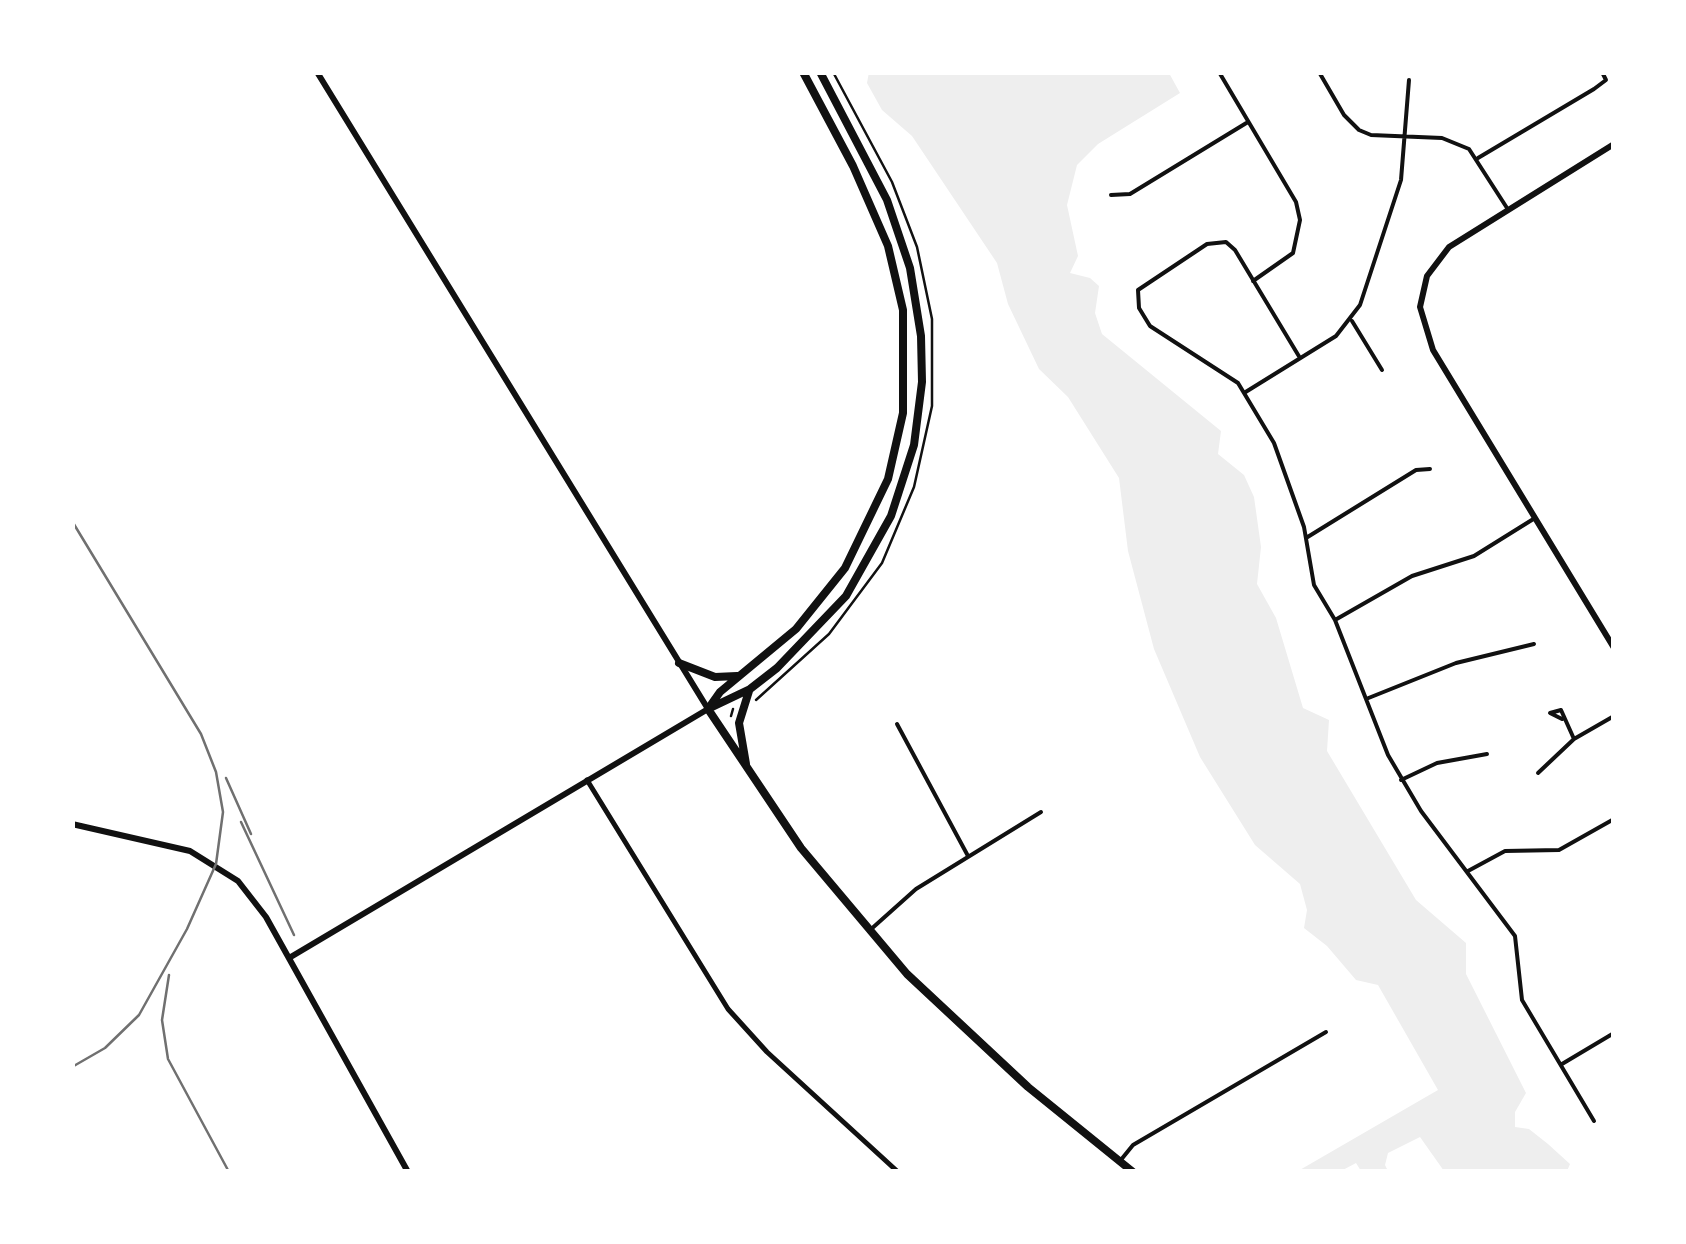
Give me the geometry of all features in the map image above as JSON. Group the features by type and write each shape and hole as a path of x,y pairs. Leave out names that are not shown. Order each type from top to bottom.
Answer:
{"highway":[{"path":"708,709 796,628 845,568 888,479 904,410 903,310 888,246 854,166 803,72"},
{"path":"708,709 750,689 812,636 870,560 900,491 914,445 922,382 918,302 902,238 868,161 820,72"},
{"path":"679,662 715,677 740,676"},
{"path":"746,769 739,723 750,689"},
{"path":"708,709 801,848 869,932 982,1046 1133,1172"}],"main road":[{"path":"289,958 708,709 317,72"},
{"path":"1614,144 1443,252 1424,282 1420,316 1428,342 1614,648"},
{"path":"72,824 172,846 216,864 255,900 408,1172"}],"street":[{"path":"1219,72 1296,202 1300,220 1293,253 1254,281"},
{"path":"1319,72 1344,115 1359,130 1452,139 1478,158 1508,210"},
{"path":"1478,158 1594,89 1606,80 1602,72"},
{"path":"1244,392 1352,320 1398,196 1408,80"},
{"path":"1111,195 1130,194 1248,122"},
{"path":"1300,358 1226,242 1207,244 1142,284 1137,297 1150,326 1229,376 1244,392 1280,455 1306,538 1314,585 1335,620 1401,780 1515,936 1521,956 1518,990 1594,1121"},
{"path":"1352,320 1382,370"},
{"path":"1306,538 1416,470 1430,469"},
{"path":"1335,620 1412,576 1474,556 1535,518"},
{"path":"1366,699 1456,663 1534,644"},
{"path":"1538,774 1574,739 1614,716"},
{"path":"1562,718 1574,739"},
{"path":"897,724 968,857"},
{"path":"1401,780 1437,762 1487,754"},
{"path":"588,780 728,1009 766,1052 898,1172"},
{"path":"869,932 916,888 1041,812"},
{"path":"1468,871 1505,851 1559,850 1614,820"},
{"path":"1120,1161 1133,1145 1326,1032"},
{"path":"1561,1065 1614,1033"}],"path":[{"path":"749,706 818,645 882,563 914,487 932,406 932,319 917,246 892,182 833,72"},
{"path":"730,716 733,708"}],"shaded area":[{"path":"869,72 1169,73 1180,93 1098,144 1077,165 1067,205 1078,256 1070,273 1090,278 1099,286 1095,313 1102,334 1221,431 1218,454 1244,475 1254,497 1261,547 1257,584 1276,618 1303,708 1329,720 1327,751 1416,900 1466,943 1466,974 1526,1093 1515,1112 1515,1127 1529,1129 1548,1144 1570,1164 1567,1171 1444,1171 1420,1137 1388,1153 1388,1171 1361,1171 1356,1163 1341,1171 1298,1171 1438,1090 1378,985 1356,980 1327,946 1304,928 1307,910 1300,884 1255,845 1200,757 1154,649 1128,551 1119,478 1068,397 1039,369 1008,304 997,263 912,136 882,110 867,83"}],"railway":[{"path":"72,521 201,734 216,772 223,812 216,864 187,929 139,1015 105,1048 72,1067"},
{"path":"226,778 251,834"},
{"path":"241,822 294,935"},
{"path":"169,975 162,1020 168,1059 229,1172"}]}
